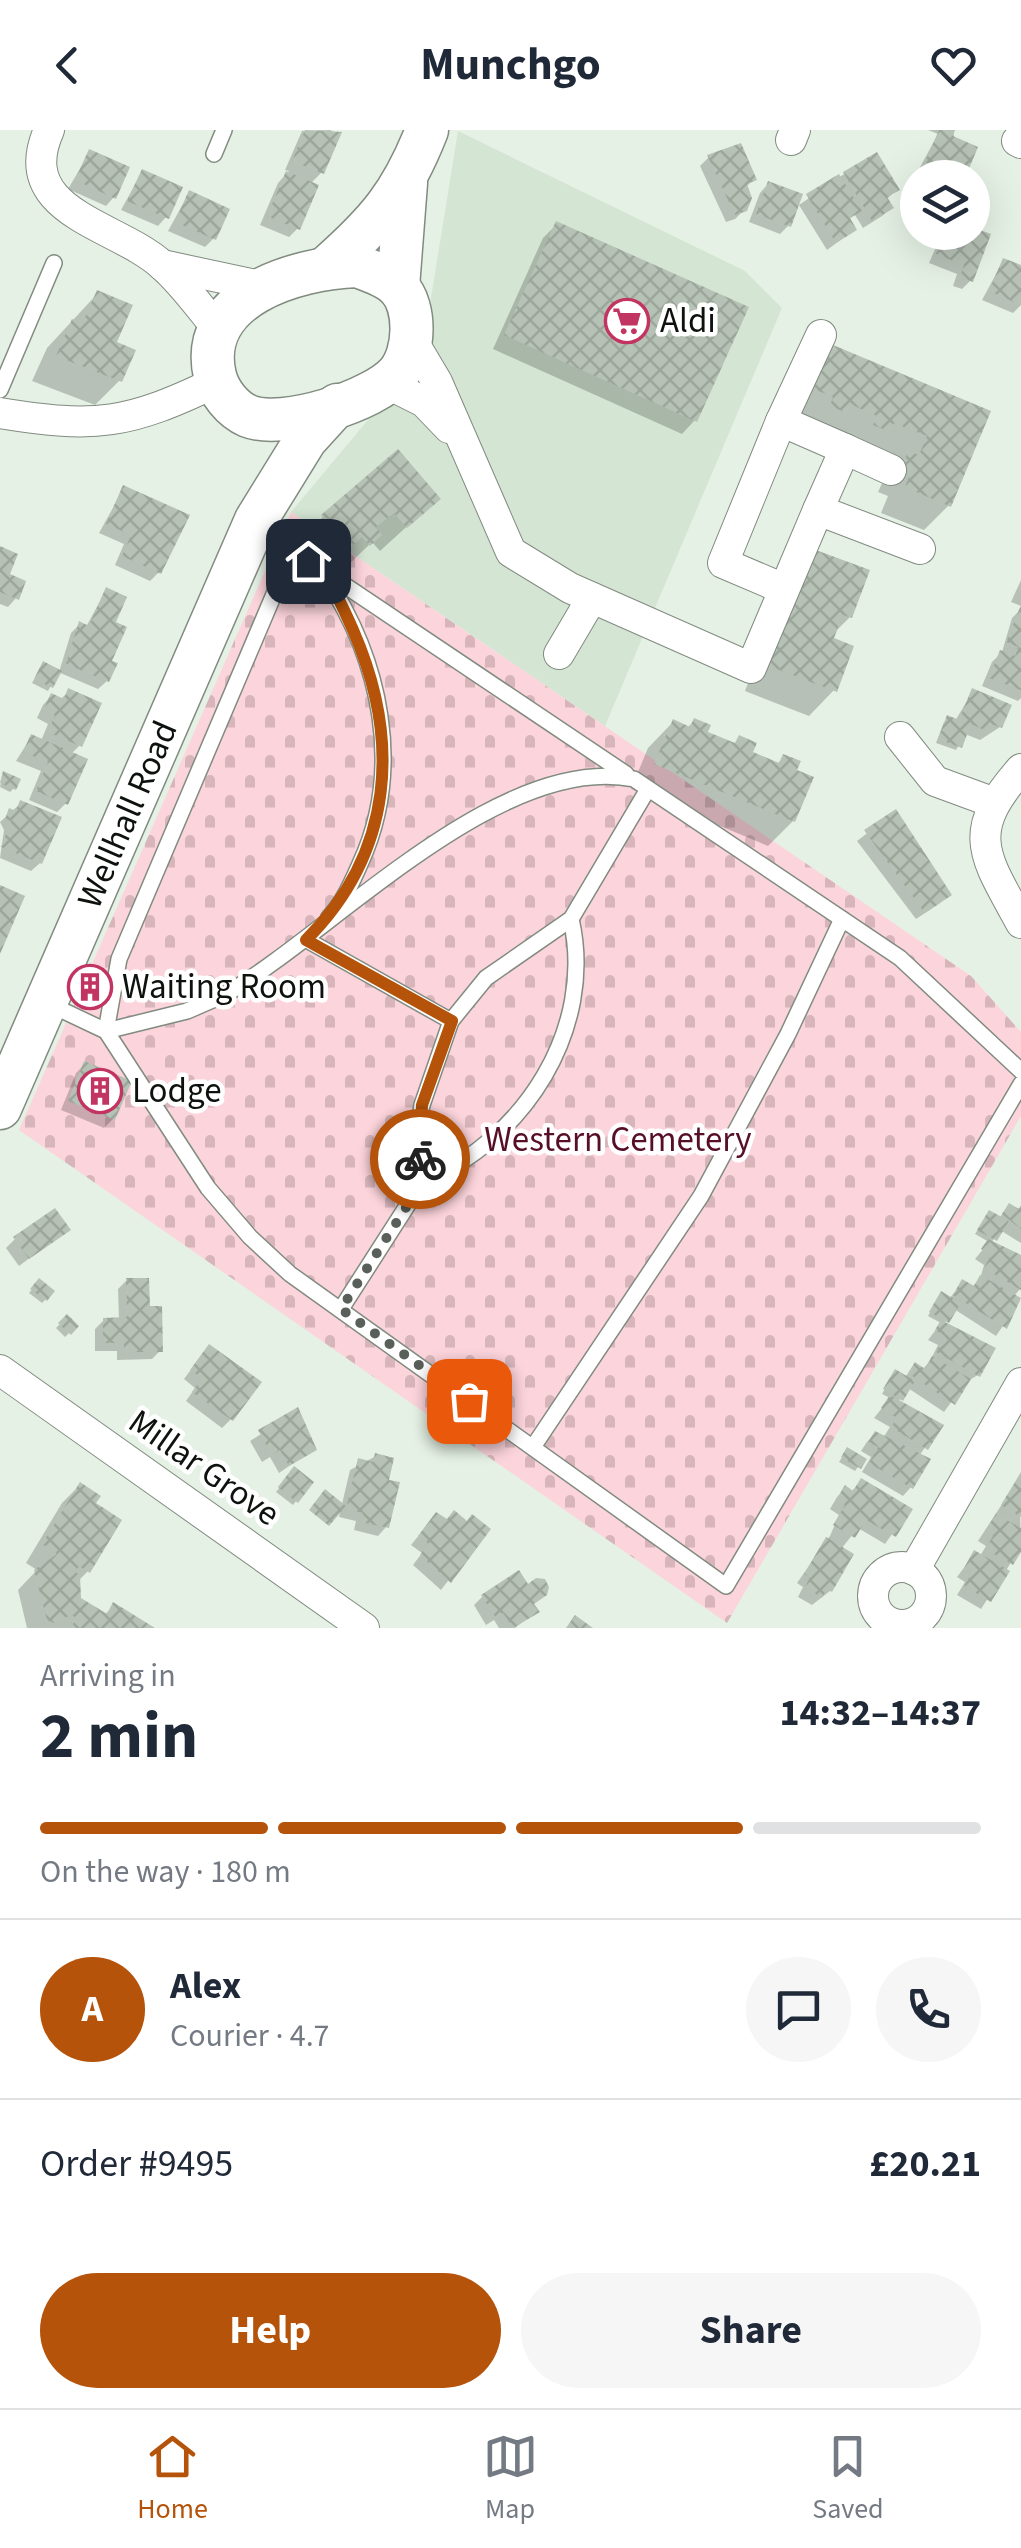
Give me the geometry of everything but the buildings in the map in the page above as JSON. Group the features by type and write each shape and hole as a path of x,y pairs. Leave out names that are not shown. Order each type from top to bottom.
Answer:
{"street":[{"path":"48,130 40,172 52,196 68,210 162,265 269,288"},
{"path":"398,288 406,183 427,130"},
{"path":"327,267 364,234 406,183"},
{"path":"162,265 218,329"},
{"path":"0,413 83,425 127,420 216,382 212,360 218,329 233,305 327,267 357,266 398,288 407,302 412,340 465,444 511,552 592,598 751,668 845,450"},
{"path":"784,589 723,562 781,420 821,335"},
{"path":"412,340 400,371 386,383 424,402 465,444"},
{"name":"Wellhall Road","path":"216,382 228,402 246,416 276,422 337,404 386,383"},
{"name":"Wellhall Road","path":"0,1108 256,520 306,438 337,404"},
{"name":"Wellhall Road","path":"246,416 261,468 256,520"},
{"path":"781,420 891,470"},
{"path":"818,510 920,549"},
{"path":"559,654 592,598"},
{"path":"900,737 935,782 992,802"},
{"path":"1021,769 992,802 983,838 994,873 1021,923"},
{"name":"Millar Grove","path":"0,1370 364,1628"},
{"path":"914,1570 1021,1383"}],"lane":[{"path":"214,154 224,130"},
{"path":"0,390 54,263"},
{"path":"106,1030 119,958 286,566 296,560 319,568 900,958 1021,1071"},
{"path":"306,940 335,910 372,837 383,758 377,691 344,610 319,568"},
{"path":"106,1030 186,1011 226,994 430,847 486,812 572,779 608,774 641,784"},
{"path":"423,1181 418,1131 422,1105 452,1021 486,978 572,919 641,784"},
{"path":"341,1309 423,1181 466,1162 487,1145 545,1076 563,1038 576,989 579,962 572,919"},
{"path":"533,1447 701,1196 788,1034 842,919"},
{"path":"306,940 452,1021"},
{"path":"45,1002 106,1030 208,1188 239,1225 290,1274 726,1586 1021,1084"}],"shaded area":[{"path":"458,131 745,271 782,308 605,726 291,512 377,409 430,304"}],"green space":[{"name":"Western Cemetery","path":"291,512 971,976 1021,1032 1021,1116 727,1623 19,1130"}],"way so far":[{"path":"420,1159 423,1181 341,1309 469,1401"}],"place":[{"name":"Aldi","path":"627,321"},
{"name":"Waiting Room","path":"90,987"},
{"name":"Lodge","path":"100,1091"}],"route":[{"path":"308,561 319,568 335,592 352,627 377,691 384,728 381,796 372,837 335,910 306,940 452,1021 422,1105 418,1131 420,1159"}]}
